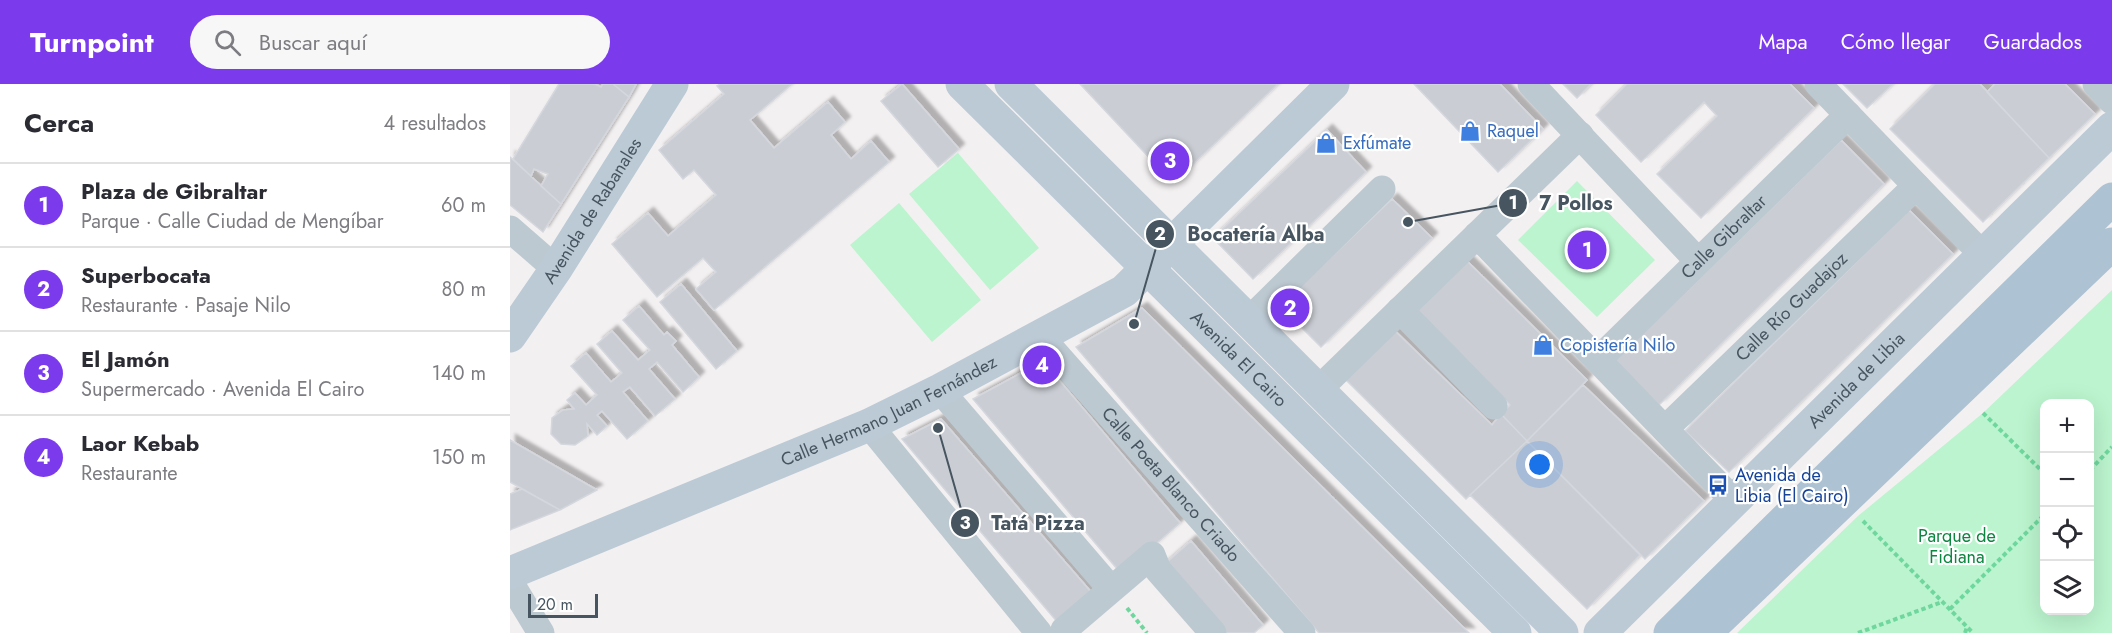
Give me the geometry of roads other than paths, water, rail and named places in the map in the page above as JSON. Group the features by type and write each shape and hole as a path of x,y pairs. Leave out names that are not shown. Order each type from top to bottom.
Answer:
{"main road":[{"name":"Avenida de Rabanales","path":"510,336 556,269 672,84"},
{"name":"Avenida El Cairo","path":"962,84 1515,633"},
{"name":"Avenida El Cairo","path":"1011,84 1562,633"},
{"name":"Calle Hermano Juan Fernández","path":"510,573 869,425 940,390 1124,291 1333,84"},
{"name":"Avenida de Libia","path":"1600,633 2112,128"},
{"path":"1670,633 2112,199"},
{"path":"1705,633 2108,250"}],"street":[{"path":"1531,84 1698,261"},
{"path":"1818,84 1983,255"},
{"path":"2096,84 2112,101"},
{"name":"Calle Gibraltar","path":"1598,360 1848,115"},
{"path":"1318,390 1580,135"},
{"name":"Calle Río Guadajoz","path":"1665,429 1916,186"},
{"path":"1248,321 1382,189"},
{"path":"510,229 556,269"},
{"path":"1477,235 1734,501"},
{"path":"1400,310 1494,406"},
{"name":"Calle Poeta Blanco Criado","path":"1040,336 1302,633"},
{"path":"940,390 1111,589"},
{"path":"869,425 1039,633"},
{"path":"1066,633 1064,630 1152,555 1158,570 1213,633"},
{"path":"510,582 541,633"}],"place":[{"name":"Raquel","path":"1470,131"},
{"name":"Exfúmate","path":"1326,143"},
{"name":"El Jamón","path":"1170,161"},
{"name":"7 Pollos","path":"1408,222"},
{"name":"Plaza de Gibraltar","path":"1587,250"},
{"name":"Superbocata","path":"1290,308"},
{"name":"Bocatería Alba","path":"1134,324"},
{"name":"Copistería Nilo","path":"1543,345"},
{"name":"Laor Kebab","path":"1042,365"},
{"name":"Tatá Pizza","path":"938,428"},
{"name":"Avenida de Libia (El Cairo)","path":"1718,485"}],"park label":[{"name":"Parque de Fidiana","path":"1957,546"}]}
